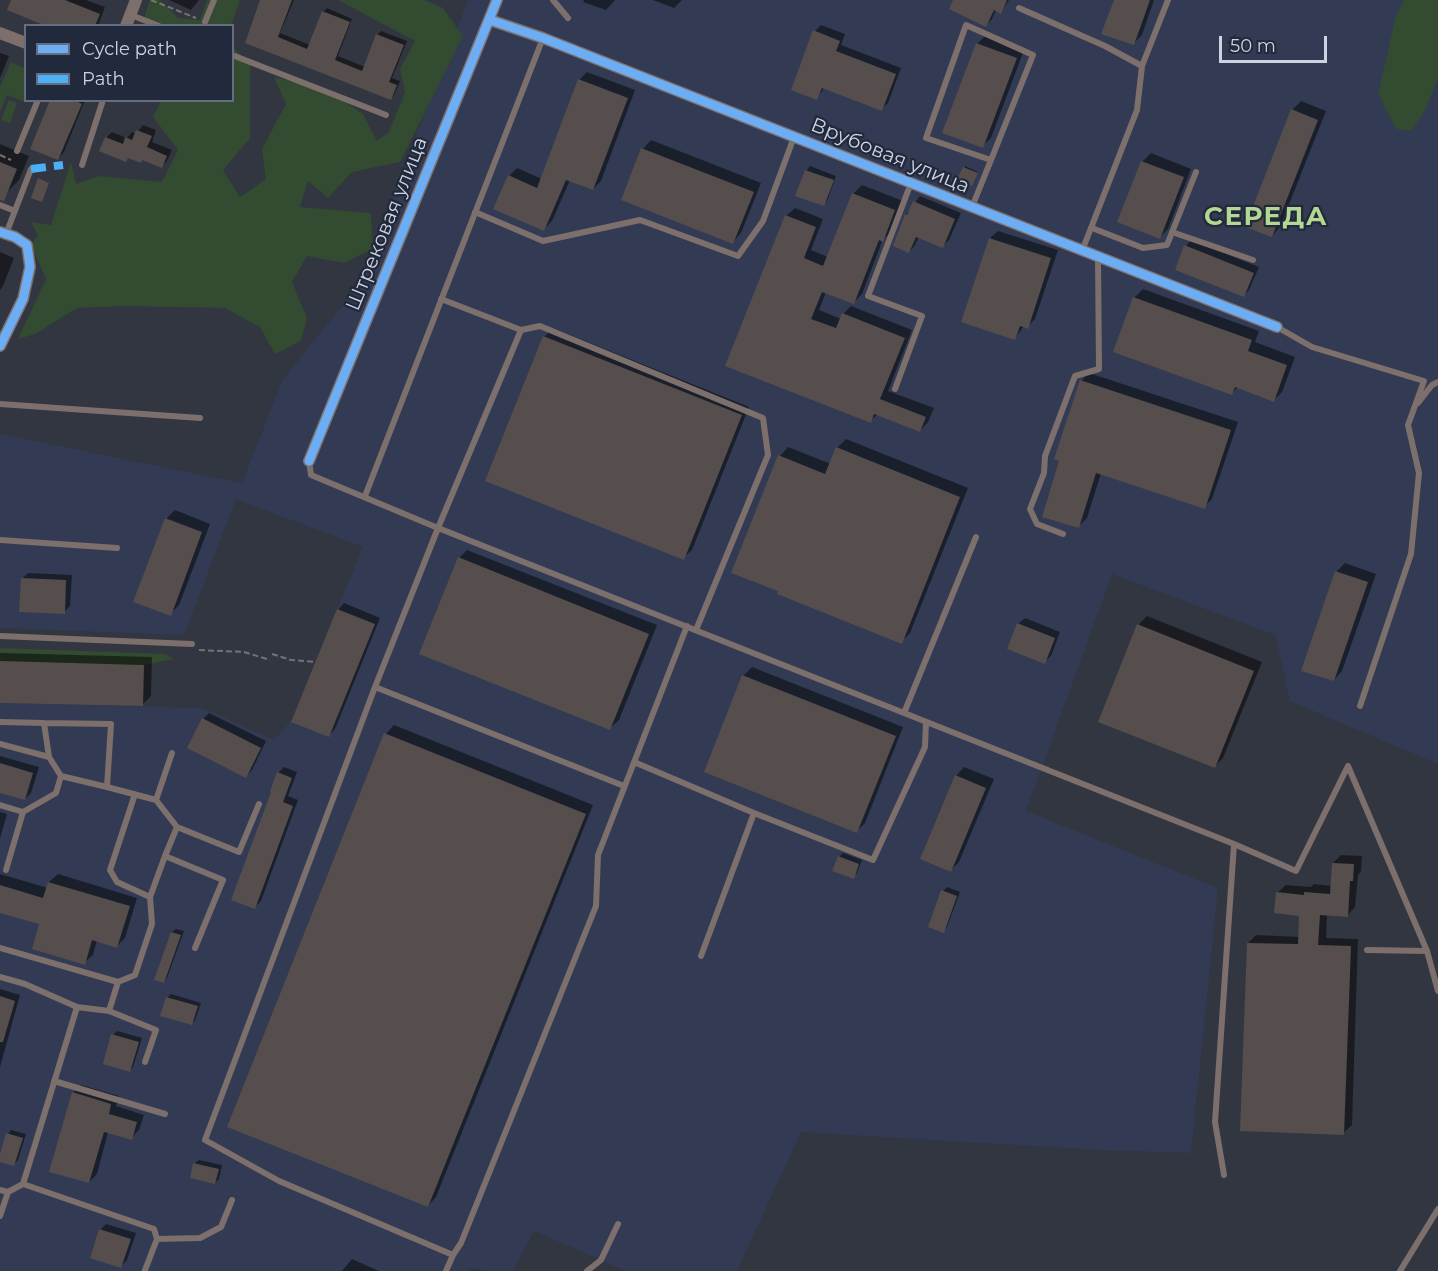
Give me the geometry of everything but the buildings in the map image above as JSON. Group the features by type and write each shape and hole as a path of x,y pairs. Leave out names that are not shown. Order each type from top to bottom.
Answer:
{"street":[{"path":"128,20 136,0"},
{"name":"Штрековая улица","path":"309,461 497,0"},
{"name":"Врубовая улица","path":"490,20 543,38 1277,327"},
{"path":"0,33 24,42"},
{"path":"0,346 22,299 30,267 27,245 7,234"}],"lane":[{"path":"205,21 214,0"},
{"path":"554,0 568,18"},
{"path":"1082,251 1137,110 1142,66 1168,0"},
{"path":"1019,8 1104,46 1142,66"},
{"path":"128,20 149,24"},
{"path":"972,207 991,160 1033,55 966,25 926,138 991,160"},
{"path":"365,496 543,38"},
{"path":"234,56 386,115"},
{"path":"17,151 37,102"},
{"path":"82,165 102,102"},
{"path":"475,212 543,241 640,220 738,256 763,221 794,137"},
{"path":"7,234 31,169"},
{"path":"1092,228 1143,248 1167,245 1196,172"},
{"path":"895,389 922,316 868,296 911,183"},
{"path":"0,206 15,211"},
{"path":"1172,232 1253,260"},
{"path":"1063,534 1037,524 1030,509 1044,473 1045,456 1075,376 1099,369 1098,257"},
{"path":"441,299 521,330 540,326 763,417 768,455 696,630"},
{"path":"1277,327 1312,347 1424,381 1408,425 1419,473 1411,554 1360,706"},
{"path":"453,1255 279,1180 205,1140 375,687 438,528 521,330"},
{"path":"1415,406 1432,385 1438,382"},
{"path":"0,404 200,418"},
{"path":"309,461 311,475 438,528 1234,844 1296,871 1348,766 1427,951 1438,991"},
{"path":"904,713 976,537"},
{"path":"0,540 117,548"},
{"path":"446,1271 461,1243 596,906 598,855 687,626"},
{"path":"0,636 192,644"},
{"path":"375,687 624,786"},
{"path":"0,722 111,724 107,787"},
{"path":"634,762 873,860 925,747 926,722"},
{"path":"44,723 49,758 61,776 156,801 177,826 239,852 259,804"},
{"path":"0,744 49,758"},
{"path":"156,801 172,753"},
{"path":"6,870 23,812 56,793 61,776"},
{"path":"135,794 110,870 117,882 150,897"},
{"path":"0,805 23,812"},
{"path":"701,956 754,813"},
{"path":"0,948 118,982 135,975 152,924 150,897 177,826"},
{"path":"1224,1175 1215,1122 1234,844"},
{"path":"165,856 223,880 195,948"},
{"path":"1367,950 1427,951"},
{"path":"0,977 25,984 77,1007 109,1011 156,1030 145,1062"},
{"path":"109,1011 118,982"},
{"path":"0,1190 8,1192 23,1184 77,1007"},
{"path":"54,1081 165,1114"},
{"path":"23,1184 154,1229 157,1239 146,1270"},
{"path":"0,1216 8,1192"},
{"path":"157,1239 200,1238 221,1227 232,1200"},
{"path":"1400,1271 1438,1209"},
{"path":"587,1271 601,1260 618,1224"}],"path":[{"path":"151,0 205,21"},
{"path":"200,650 244,652 270,660"},
{"path":"272,654 291,660 315,662"}],"shaded area":[{"path":"468,0 1438,0 1438,764 1290,701 1275,635 1112,574 1026,811 1218,888 1191,1153 1100,1150 801,1132 737,1271 626,1271 534,1231 513,1271 470,1268 466,1271 0,1271 0,703 203,708 274,740 291,721 363,547 236,499 184,635 0,628 0,434 242,483 283,379 360,284"}],"green space":[{"path":"150,0 160,0 178,18 200,20 207,0 240,0 231,24 145,24 145,14"},
{"path":"338,0 424,0 443,8 463,36 400,162 352,172 328,198 308,181 300,207 371,213 373,249 344,263 307,256 292,282 307,318 301,341 275,354 260,327 225,308 123,306 77,308 35,334 18,339 46,279 31,245 38,235 31,222 51,225 71,162 76,184 99,176 162,182 178,150 153,117 160,102 234,102 234,49 250,62 250,138 223,170 240,197 266,179 262,149 286,104 274,77 328,90 363,114 377,141 389,132 405,92 400,69 415,41"},
{"path":"1404,0 1438,0 1438,79 1424,112 1411,131 1396,129 1378,94 1395,19"},
{"path":"11,62 24,68 24,102 7,95 0,112 0,87"},
{"path":"9,100 17,103 10,123 1,120"},
{"path":"0,648 165,654 174,659 144,665 0,661"}],"marked path":[{"path":"31,169 63,165"}],"cycle path":[{"path":"309,461 497,0"},
{"path":"490,20 543,38 1277,327"},
{"path":"0,232 15,237 27,245 30,267 23,299 0,346"}],"district":[{"name":"СЕРЕДА","path":"1266,217"}]}
